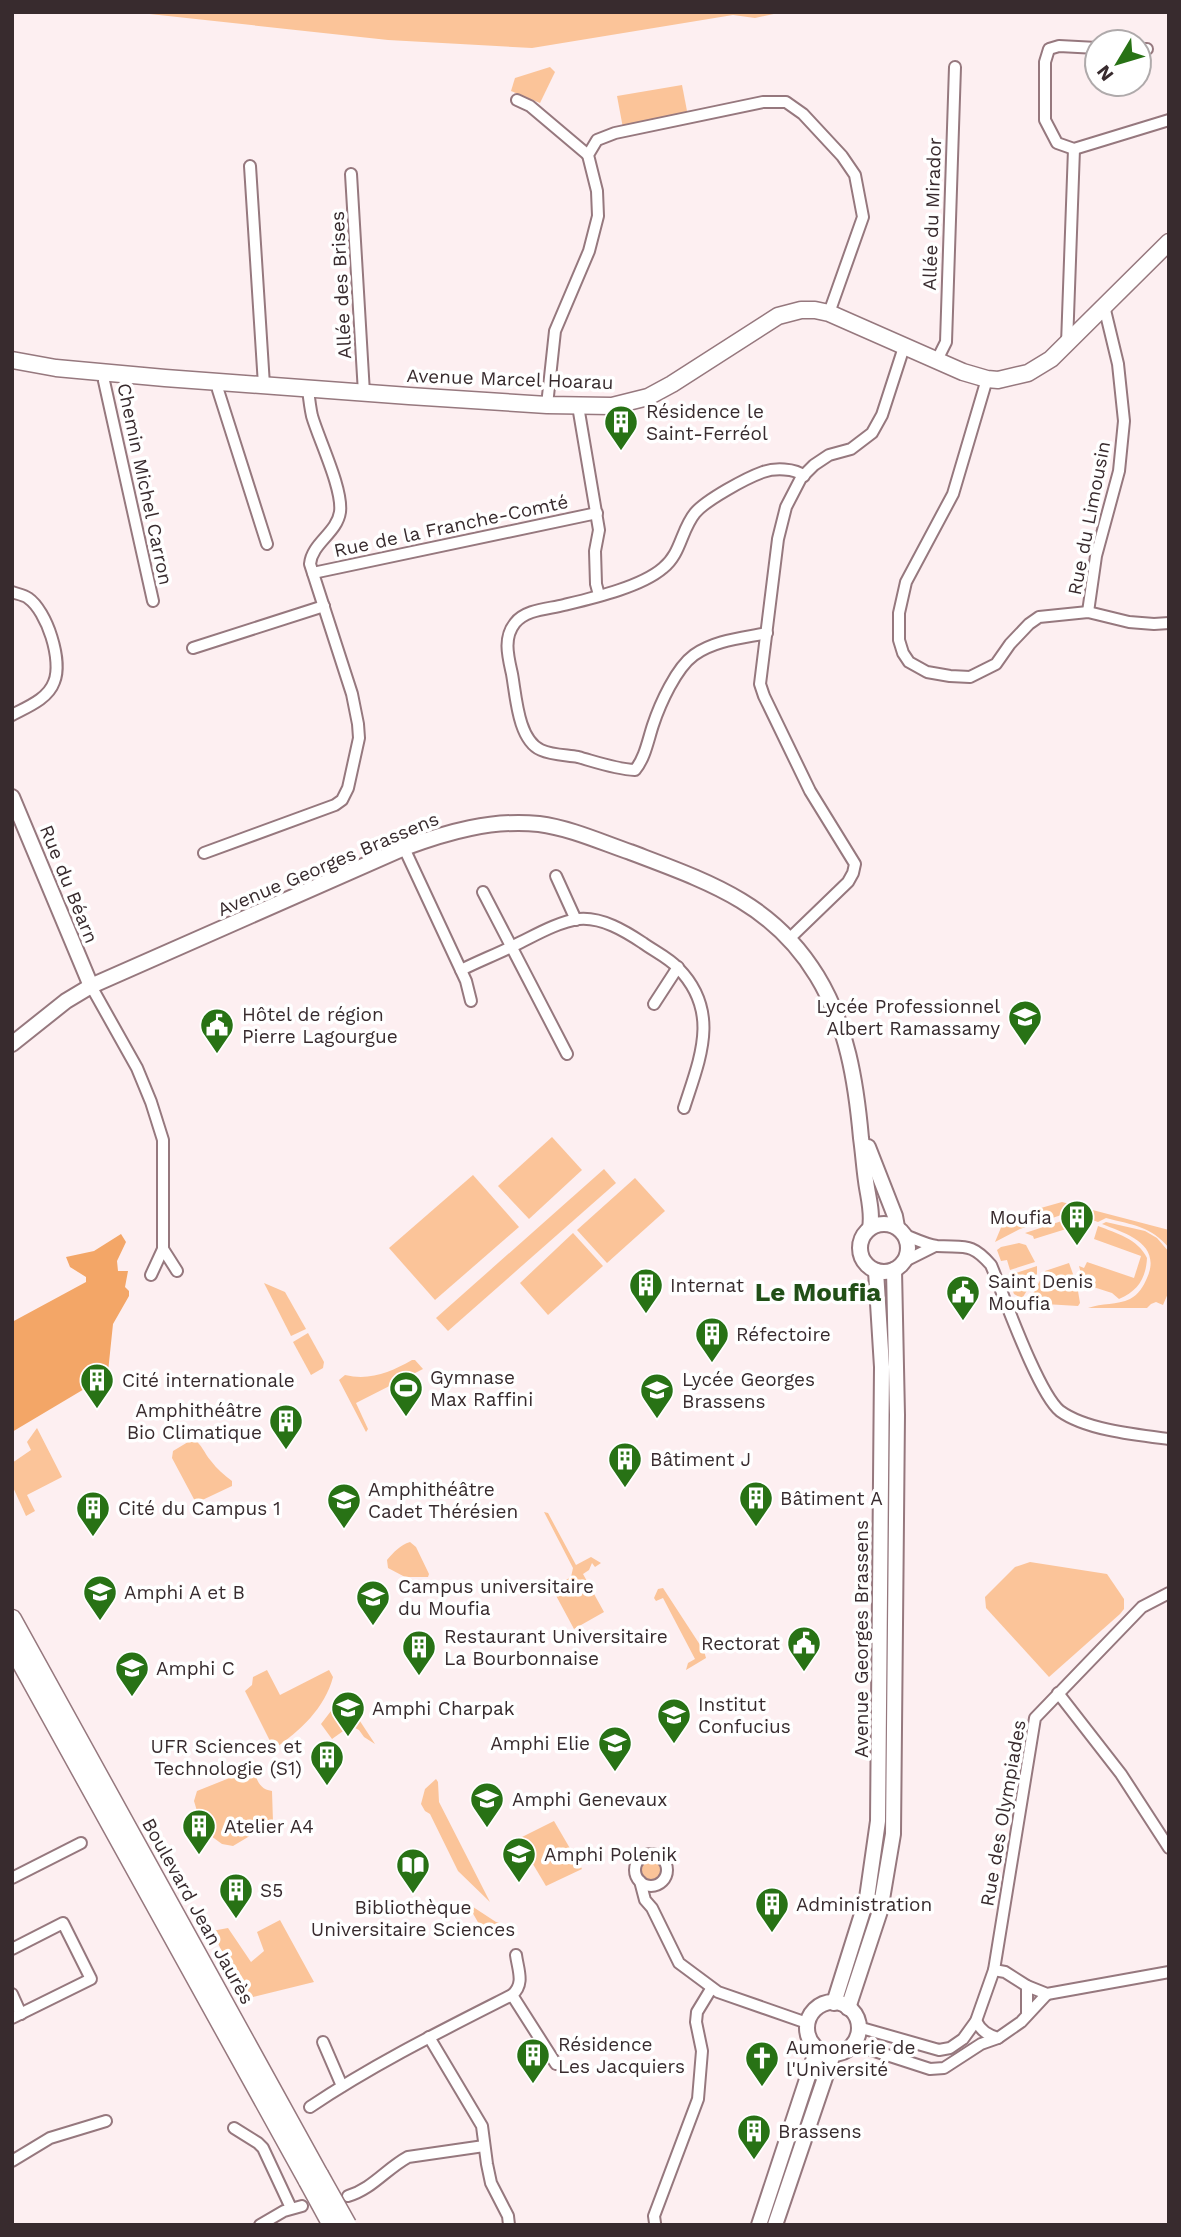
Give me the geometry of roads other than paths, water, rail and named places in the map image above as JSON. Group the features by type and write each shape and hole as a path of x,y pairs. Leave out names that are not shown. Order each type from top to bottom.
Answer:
{"main road":[{"name":"Avenue Marcel Hoarau","path":"12,360 105,373 308,389 547,405 612,406 648,397 672,384 778,316 801,310 816,310 829,313 963,372 988,379 1007,379 1028,373 1051,359 1169,242"},
{"name":"Boulevard Jean Jaurès","path":"12,1619 314,2178 332,2225"},
{"name":"Boulevard Jean Jaurès","path":"12,1646 314,2178 347,2225"}],"street":[{"path":"1083,47 1059,46 1049,49 1045,62 1045,120 1057,143 1074,149 1169,120"},
{"name":"Allée du Mirador","path":"937,360 946,342 955,67"},
{"path":"517,100 530,106 588,155 597,191 598,216 589,251 555,331 547,405"},
{"path":"588,155 597,140 615,133 764,102 786,102 803,114 842,156 855,175 860,196 863,217 829,313"},
{"path":"1067,344 1074,149"},
{"path":"250,166 264,385"},
{"name":"Allée des Brises","path":"351,174 364,393"},
{"name":"Rue du Limousin","path":"1088,612 1096,556 1119,471 1124,421 1118,364 1104,306"},
{"path":"789,939 848,882 855,864 810,792 760,684 779,539 786,507 804,476 829,455 850,449 872,433 882,415 904,346"},
{"name":"Chemin Michel Carron","path":"105,373 104,381 153,601"},
{"path":"988,379 953,494 906,582 899,612 899,640 909,662 927,671 970,677 996,664 1010,644 1039,617 1088,612 1129,622 1169,623"},
{"path":"217,382 267,544"},
{"path":"204,853 335,804 346,794 357,751 358,724 352,694 310,558 333,530 340,508 337,490 311,413 308,389"},
{"path":"578,406 600,530 595,551 599,595"},
{"path":"767,633 703,649 688,660 659,706 641,762 635,770 539,749 531,744 526,735 507,653 508,637 514,624 526,615 641,582 664,568 677,552 692,516 702,506 764,472 789,470 804,476"},
{"name":"Rue de la Franche-Comté","path":"313,573 597,513"},
{"path":"12,592 28,598 41,613 57,653 58,669 54,684 43,698 12,715"},
{"path":"193,648 324,606"},
{"name":"Rue du Béarn","path":"12,797 91,986"},
{"name":"Avenue Georges Brassens","path":"12,1044 66,1001 91,986 404,848 438,835 467,828 540,824 596,839 700,878 746,902 789,939 816,974 845,1037 861,1129 872,1217 870,1228"},
{"path":"404,848 461,970 471,1001"},
{"path":"556,876 576,920"},
{"path":"482,892 567,1055"},
{"path":"461,970 547,930 576,920 604,922 629,934 678,967 694,989 701,1007 705,1035 684,1108"},
{"path":"654,1004 678,967"},
{"path":"91,986 137,1068 163,1140 163,1249 151,1275"},
{"name":"Avenue Georges Brassens","path":"861,1129 901,1231"},
{"path":"935,1246 887,1223 877,1223 861,1241 860,1253 864,1261 885,1273 935,1246 956,1245 979,1251 991,1265 1037,1375 1058,1409 1072,1418 1093,1425 1169,1439"},
{"path":"900,1265 909,1248 901,1231"},
{"path":"163,1249 177,1271"},
{"name":"Avenue Georges Brassens","path":"841,2005 854,1990 880,1911 893,1834 900,1265"},
{"name":"Avenue Georges Brassens","path":"841,2005 867,1898 878,1821 883,1367 876,1270"},
{"name":"Rue des Olympiades","path":"976,2021 994,1970 1035,1718 1142,1607 1169,1593"},
{"path":"1058,1693 1121,1774 1169,1848"},
{"path":"12,1878 81,1843"},
{"path":"640,1881 652,1886 661,1883 667,1875 665,1862 658,1856 649,1854 639,1860 636,1869 645,1900 652,1908 680,1964 711,1989 807,2023"},
{"path":"652,1886 652,1908"},
{"path":"12,1949 63,1923 91,1979 17,2016 12,1994"},
{"path":"310,2107 342,2085 512,1995 518,1990 520,1983 516,1955"},
{"path":"994,1970 1005,1972 1027,1986 1047,1994 1169,1972"},
{"path":"1027,1986 1027,2013"},
{"path":"654,2224 654,2216 698,2099 702,2051 696,2022 697,2012 711,1989"},
{"path":"853,2045 930,2069 944,2068 981,2044 1014,2028 1047,1994"},
{"path":"512,1995 556,2064"},
{"path":"841,2005 857,2020 858,2034 853,2045 833,2054 817,2049 809,2038 807,2023 810,2016 820,2006 841,2005"},
{"path":"858,2027 939,2050 950,2048 963,2039 976,2021 990,2036 998,2038"},
{"path":"429,2037 482,2126 491,2183 505,2208 509,2225"},
{"path":"323,2042 342,2085"},
{"path":"759,2225 817,2049"},
{"path":"775,2225 833,2054"},
{"path":"12,2161 50,2138 106,2121"},
{"path":"234,2128 262,2148 297,2207 260,2225"},
{"path":"348,2196 367,2189 408,2157 484,2146"}],"place":[{"name":"Résidence le Saint-Ferréol","path":"621,452"},
{"name":"Lycée Professionnel Albert Ramassamy","path":"1025,1047"},
{"name":"Hôtel de région Pierre Lagourgue","path":"217,1055"},
{"name":"Moufia","path":"1077,1247"},
{"name":"Internat","path":"646,1315"},
{"name":"Saint Denis Moufia","path":"963,1322"},
{"name":"Réfectoire","path":"712,1364"},
{"name":"Cité internationale","path":"97,1410"},
{"name":"Gymnase Max Raffini","path":"406,1418"},
{"name":"Lycée Georges Brassens","path":"657,1420"},
{"name":"Amphithéâtre Bio Climatique","path":"286,1451"},
{"name":"Bâtiment J","path":"625,1489"},
{"name":"Bâtiment A","path":"756,1528"},
{"name":"Amphithéâtre Cadet Thérésien","path":"344,1530"},
{"name":"Cité du Campus 1","path":"93,1538"},
{"name":"Amphi A et B","path":"100,1622"},
{"name":"Campus universitaire du Moufia","path":"373,1627"},
{"name":"Rectorat","path":"804,1673"},
{"name":"Restaurant Universitaire La Bourbonnaise","path":"419,1677"},
{"name":"Amphi C","path":"132,1698"},
{"name":"Amphi Charpak","path":"348,1738"},
{"name":"Institut Confucius","path":"674,1745"},
{"name":"Amphi Elie","path":"615,1773"},
{"name":"UFR Sciences et Technologie (S1)","path":"327,1787"},
{"name":"Amphi Genevaux","path":"487,1829"},
{"name":"Atelier A4","path":"199,1856"},
{"name":"Amphi Polenik","path":"519,1884"},
{"name":"Bibliothèque Universitaire Sciences","path":"413,1895"},
{"name":"S5","path":"236,1920"},
{"name":"Administration","path":"772,1934"},
{"name":"Résidence Les Jacquiers","path":"533,2085"},
{"name":"Aumonerie de l'Université","path":"762,2088"},
{"name":"Brassens","path":"754,2161"}],"district":[{"name":"Le Moufia","path":"818,1292"}]}
